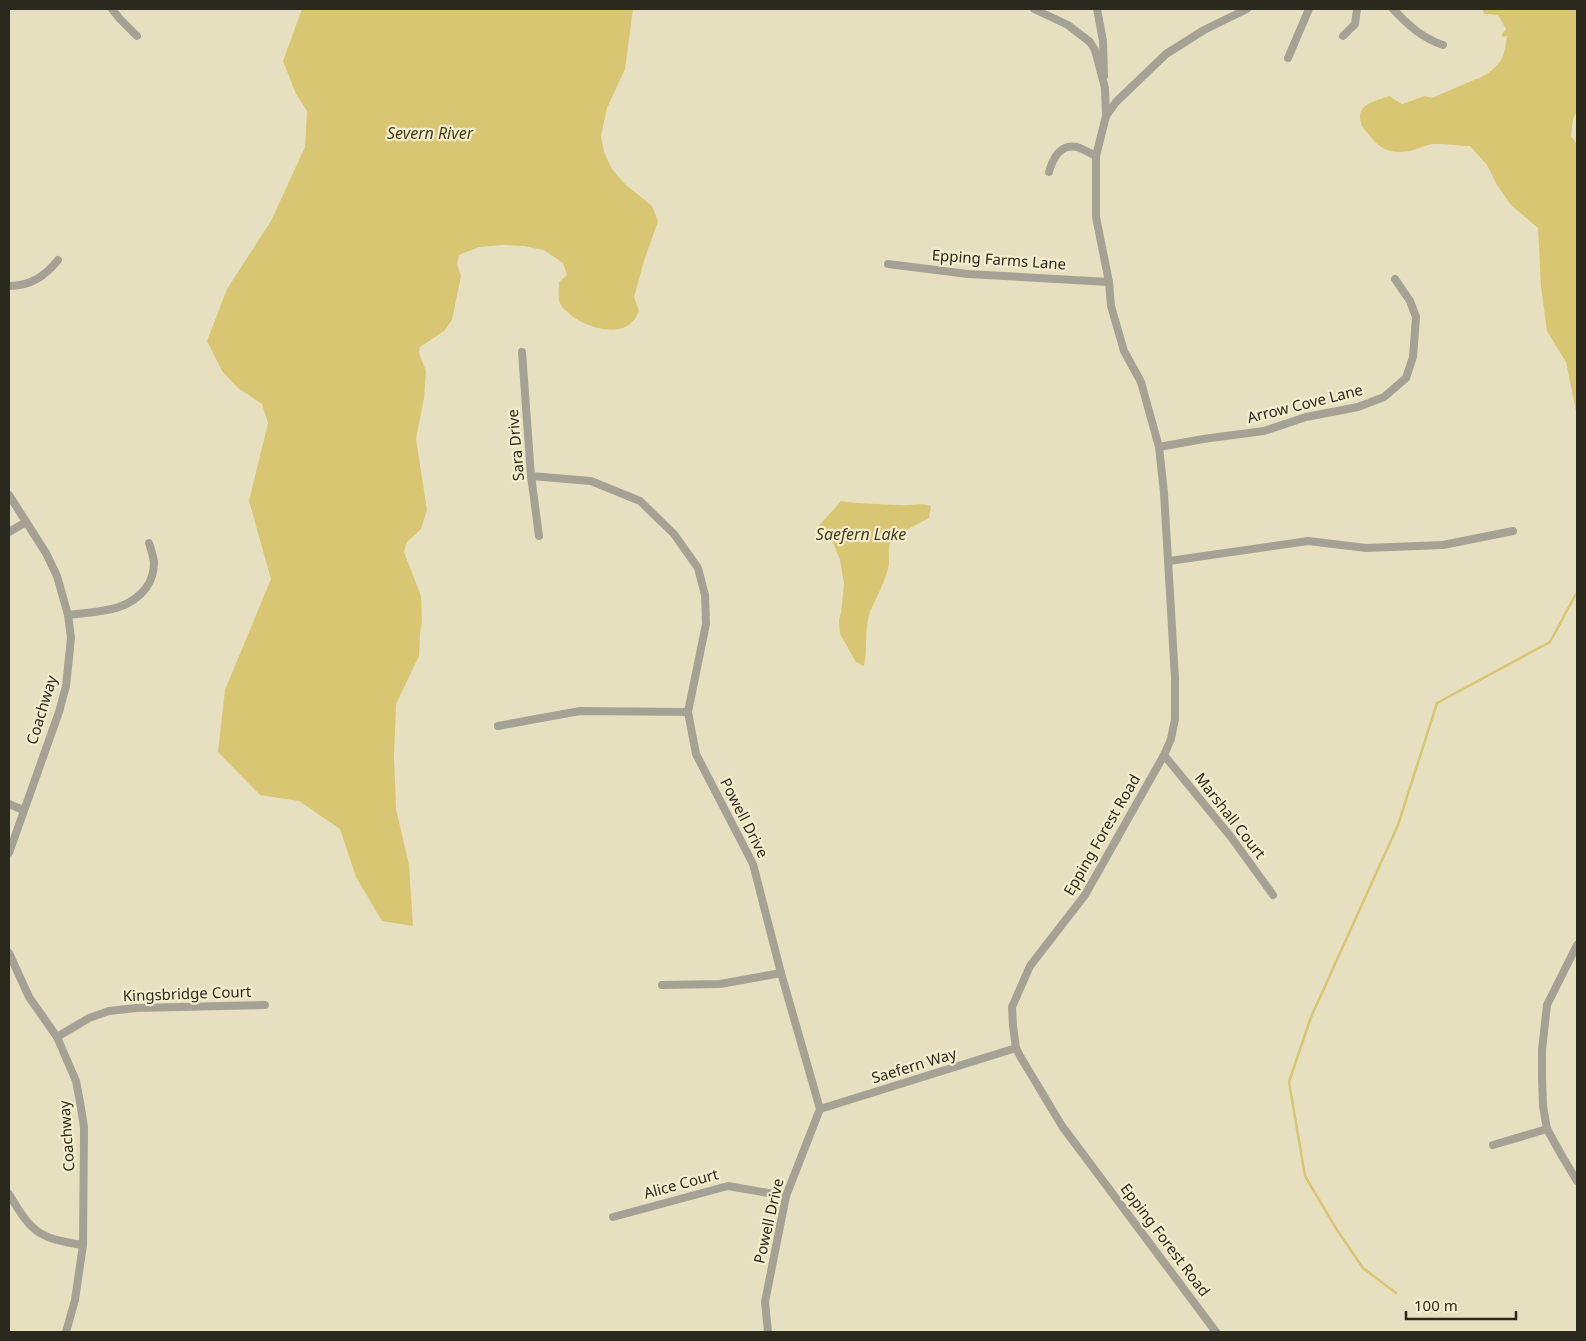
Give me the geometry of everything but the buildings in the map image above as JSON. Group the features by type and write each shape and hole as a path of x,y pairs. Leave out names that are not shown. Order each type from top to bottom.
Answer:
{"street":[{"path":"112,9 137,36"},
{"path":"1034,9 1068,25 1090,42 1095,50 1105,88"},
{"path":"1097,9 1104,41 1106,116"},
{"path":"1106,116 1116,102 1166,54 1204,30 1247,9"},
{"path":"1288,58 1309,9"},
{"path":"1343,36 1355,24 1357,9"},
{"path":"1393,9 1413,29 1428,39 1444,45"},
{"name":"Epping Forest Road","path":"1106,116 1096,156 1096,217 1109,282 1111,306 1124,351 1141,382 1159,447 1169,560 1176,678 1175,719 1171,739 1164,755 1085,895 1030,966 1012,1007 1013,1026 1016,1048 1062,1126 1216,1332"},
{"path":"1049,172 1053,158 1063,149 1076,147 1096,156"},
{"path":"9,286 23,285 47,273 58,260"},
{"name":"Epping Farms Lane","path":"888,264 968,274 1109,282"},
{"name":"Arrow Cove Lane","path":"1159,447 1264,431 1306,417 1358,407 1384,397 1406,378 1413,357 1416,317 1410,301 1395,279"},
{"name":"Sara Drive","path":"522,352 531,476 539,536"},
{"name":"Powell Drive","path":"531,476 591,481 640,501 674,534 698,568 705,595 706,624 688,712 696,754 753,864 820,1109 786,1196 765,1302 768,1332"},
{"name":"Coachway","path":"9,495 46,553 57,576 68,615 71,638 66,686 59,712 9,852"},
{"path":"9,532 26,522"},
{"path":"1169,560 1308,541 1366,548 1444,545 1513,530"},
{"path":"68,615 117,609 135,600 150,583 153,572 154,561 149,543"},
{"path":"498,726 580,711 688,712"},
{"name":"Marshall Court","path":"1164,755 1230,837 1274,896"},
{"path":"9,804 23,810"},
{"path":"1577,945 1548,1005 1542,1050 1543,1106 1548,1129 1577,1181"},
{"name":"Coachway","path":"9,953 29,997 57,1037 76,1081 84,1127 83,1245 75,1300 66,1332"},
{"path":"662,985 720,984 782,973"},
{"name":"Kingsbridge Court","path":"57,1037 89,1018 109,1011 136,1008 265,1005"},
{"name":"Saefern Way","path":"820,1109 1016,1048"},
{"path":"1493,1145 1548,1129"},
{"name":"Alice Court","path":"614,1217 728,1186 786,1196"},
{"path":"10,1198 25,1220 44,1236 57,1241 83,1245"}],"water":[{"name":"Severn River","path":"302,9 633,9 625,69 607,108 601,136 604,152 612,169 625,184 652,206 658,221 634,297 639,311 636,317 627,326 611,330 601,329 582,322 566,311 560,303 559,282 567,275 563,263 544,250 523,246 479,247 459,255 457,264 461,276 452,320 444,331 420,347 419,353 426,371 424,398 416,439 427,510 421,529 407,542 404,552 421,596 422,622 419,656 396,704 394,756 396,809 409,865 413,926 382,921 356,877 340,829 299,801 260,795 218,752 225,690 271,579 249,501 268,423 262,404 238,388 222,371 207,341 227,289 271,221 305,147 307,111 296,94 283,61"},
{"path":"1483,9 1577,9 1577,111 1573,119 1571,136 1577,144 1577,412 1566,362 1547,331 1541,286 1538,228 1511,205 1497,185 1487,165 1470,146 1432,144 1415,150 1394,152 1374,141 1362,127 1361,123 1361,111 1368,104 1389,96 1402,104 1425,96 1432,98 1483,76 1495,67 1504,54 1507,36 1502,37 1502,34 1506,29 1498,15 1484,14"},
{"name":"Saefern Lake","path":"841,501 904,505 923,504 931,506 929,518 894,537 890,542 888,569 868,619 864,666 856,662 840,634 839,620 844,584 840,560 833,543 817,528"}],"waterway":[{"path":"1396,1293 1363,1268 1337,1230 1305,1176 1289,1082 1311,1017 1398,825 1437,703 1550,642 1577,592"}]}
